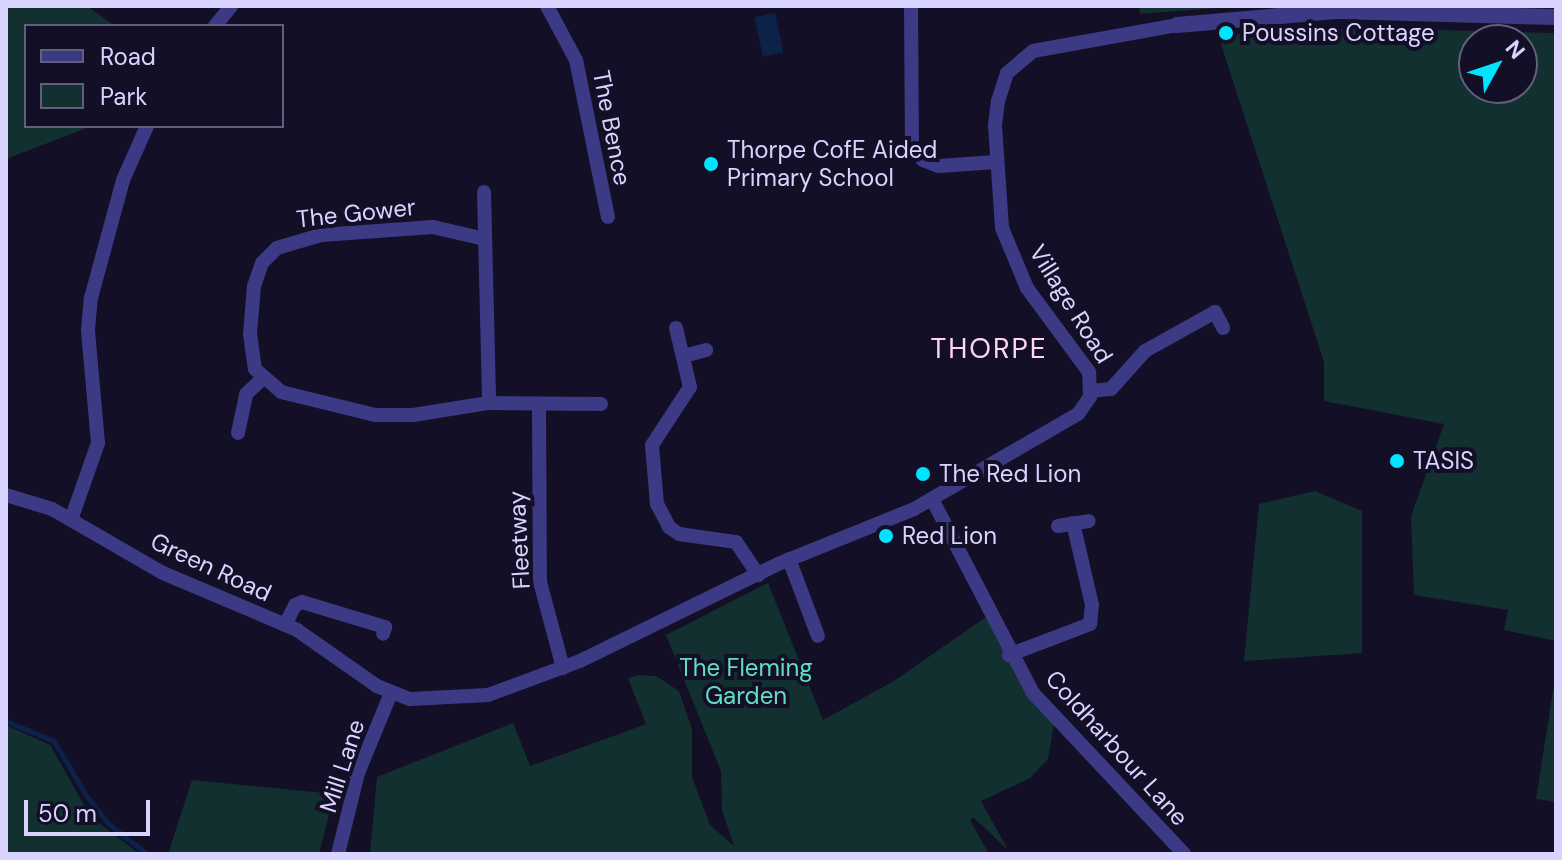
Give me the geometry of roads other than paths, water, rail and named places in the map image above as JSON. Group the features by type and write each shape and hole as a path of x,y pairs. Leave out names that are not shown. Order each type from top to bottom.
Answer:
{"street":[{"path":"217,24 231,6"},
{"name":"The Bence","path":"547,6 576,60 608,217"},
{"path":"911,6 912,146 923,160 939,166 996,162"},
{"name":"Village Road","path":"391,693 440,701 488,695 563,668 789,559 932,499 1064,425 1087,404 1091,391 1085,364 1041,308 1016,266 1002,228 996,162 996,111 1014,63 1053,45 1177,25 1338,11 1556,17"},
{"path":"71,520 98,443 88,330 91,298 123,180 146,128"},
{"path":"484,192 489,403"},
{"name":"The Gower","path":"262,379 251,359 250,309 262,263 277,248 321,235 433,227 485,239"},
{"path":"1091,391 1111,389 1145,351 1215,312 1223,328"},
{"path":"676,328 690,387 686,400 652,445 657,504 669,527 679,534 736,542 758,575"},
{"path":"684,356 706,350"},
{"path":"238,433 246,394 262,379 281,392 375,415 413,415 489,403 539,406 601,404"},
{"name":"Fleetway","path":"539,406 540,582 563,668"},
{"name":"Green Road","path":"6,495 71,520 163,573 285,625 391,693"},
{"name":"Coldharbour Lane","path":"932,499 1009,655 1060,724 1184,854"},
{"path":"1009,655 1090,624 1092,605 1065,525 1089,521"},
{"path":"789,559 818,636"},
{"path":"285,625 295,605 302,602 385,627 383,634"},
{"name":"Mill Lane","path":"338,854 358,773 391,693"}],"water":[{"path":"775,13 783,52 763,56 754,17"}],"waterway":[{"path":"6,721 54,741 87,797 110,825 147,854"}],"place":[{"name":"Poussins Cottage","path":"1226,33"},
{"name":"Thorpe CofE Aided Primary School","path":"711,164"},
{"name":"TASIS","path":"1397,461"},
{"name":"The Red Lion","path":"923,474"},
{"name":"Red Lion","path":"886,536"}],"district":[{"name":"THORPE","path":"989,349"}],"park label":[{"name":"The Fleming Garden","path":"746,682"}]}
